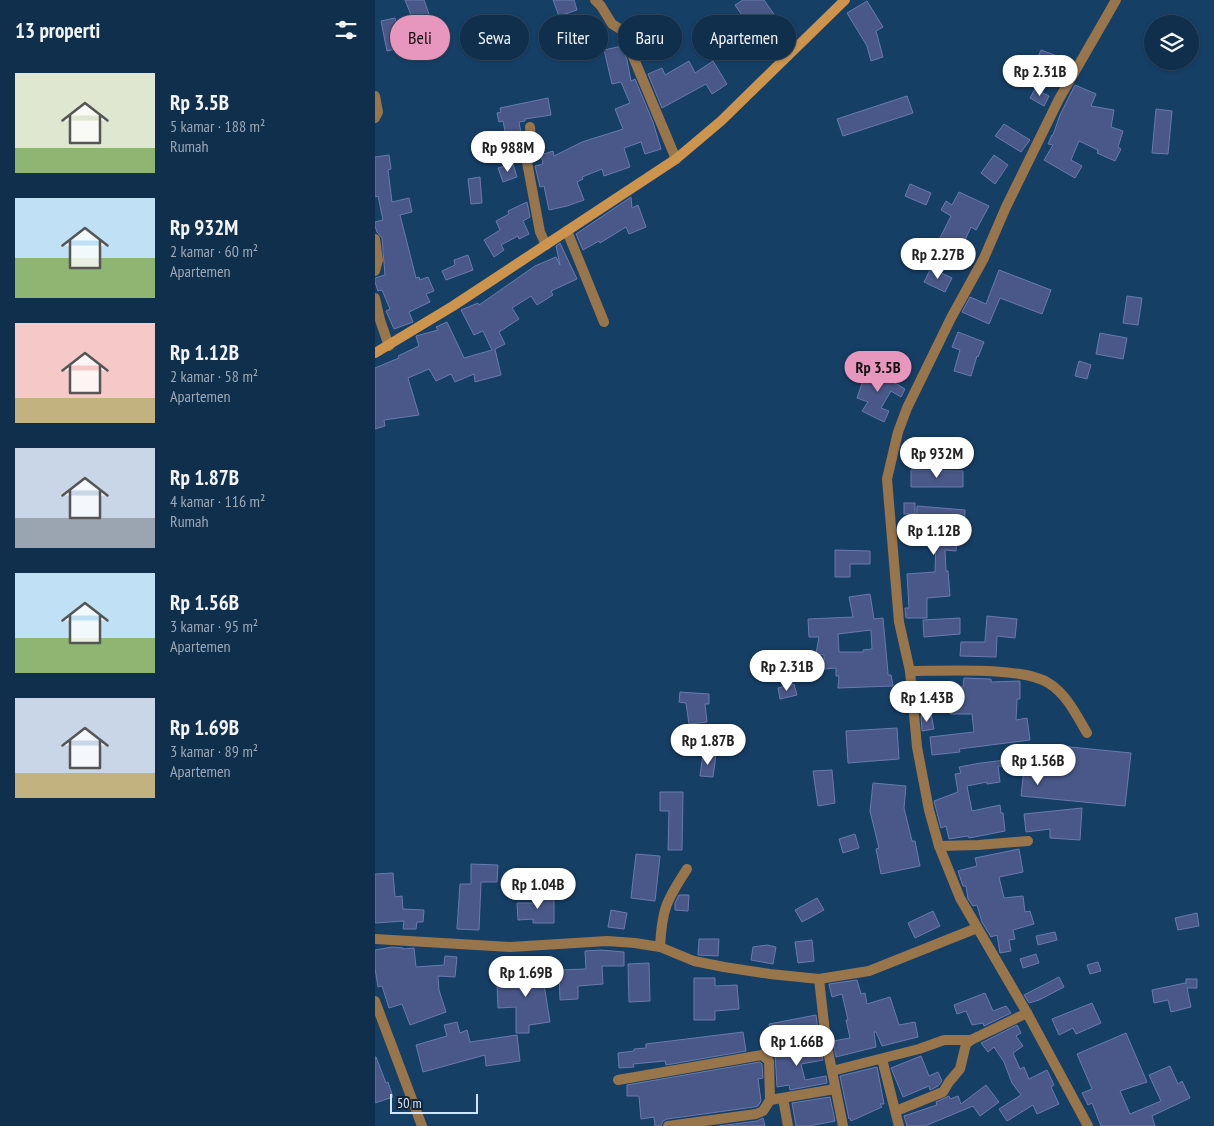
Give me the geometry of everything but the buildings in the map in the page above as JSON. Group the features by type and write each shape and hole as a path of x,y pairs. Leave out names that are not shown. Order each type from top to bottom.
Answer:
{"street":[{"path":"595,0 612,24 625,32 633,56 673,151"},
{"path":"375,353 389,346 543,239 567,231 673,151 721,121 845,0"},
{"path":"1088,1126 1027,1013 960,898 939,846 929,810 917,747 911,671 899,622 887,480 898,432 907,408 983,258 1059,99 1116,0"},
{"path":"375,96 378,112 375,118"},
{"path":"530,127 531,142 527,154 527,162 543,239"},
{"path":"567,231 604,322"},
{"path":"375,239 378,260 375,271"},
{"path":"375,298 389,346"},
{"path":"911,671 995,671 1025,675 1049,683 1061,693 1087,733"},
{"path":"939,846 1028,841"},
{"path":"660,946 661,921 665,908 670,895 687,869"},
{"path":"375,939 510,947 607,942 635,943 660,946 694,961 716,966 819,979 869,971 977,928"},
{"path":"819,979 825,1036 843,1126"},
{"path":"375,1001 422,1126"},
{"path":"896,1111 943,1092 960,1069 966,1044 1027,1013"},
{"path":"618,1080 762,1055 777,1043 825,1036"},
{"path":"831,1071 919,1049 944,1040 971,1040"},
{"path":"668,1126 756,1114 763,1111 770,1100 769,1061 762,1055"},
{"path":"882,1059 899,1126"},
{"path":"770,1100 835,1089"},
{"path":"783,1098 788,1126"}]}
